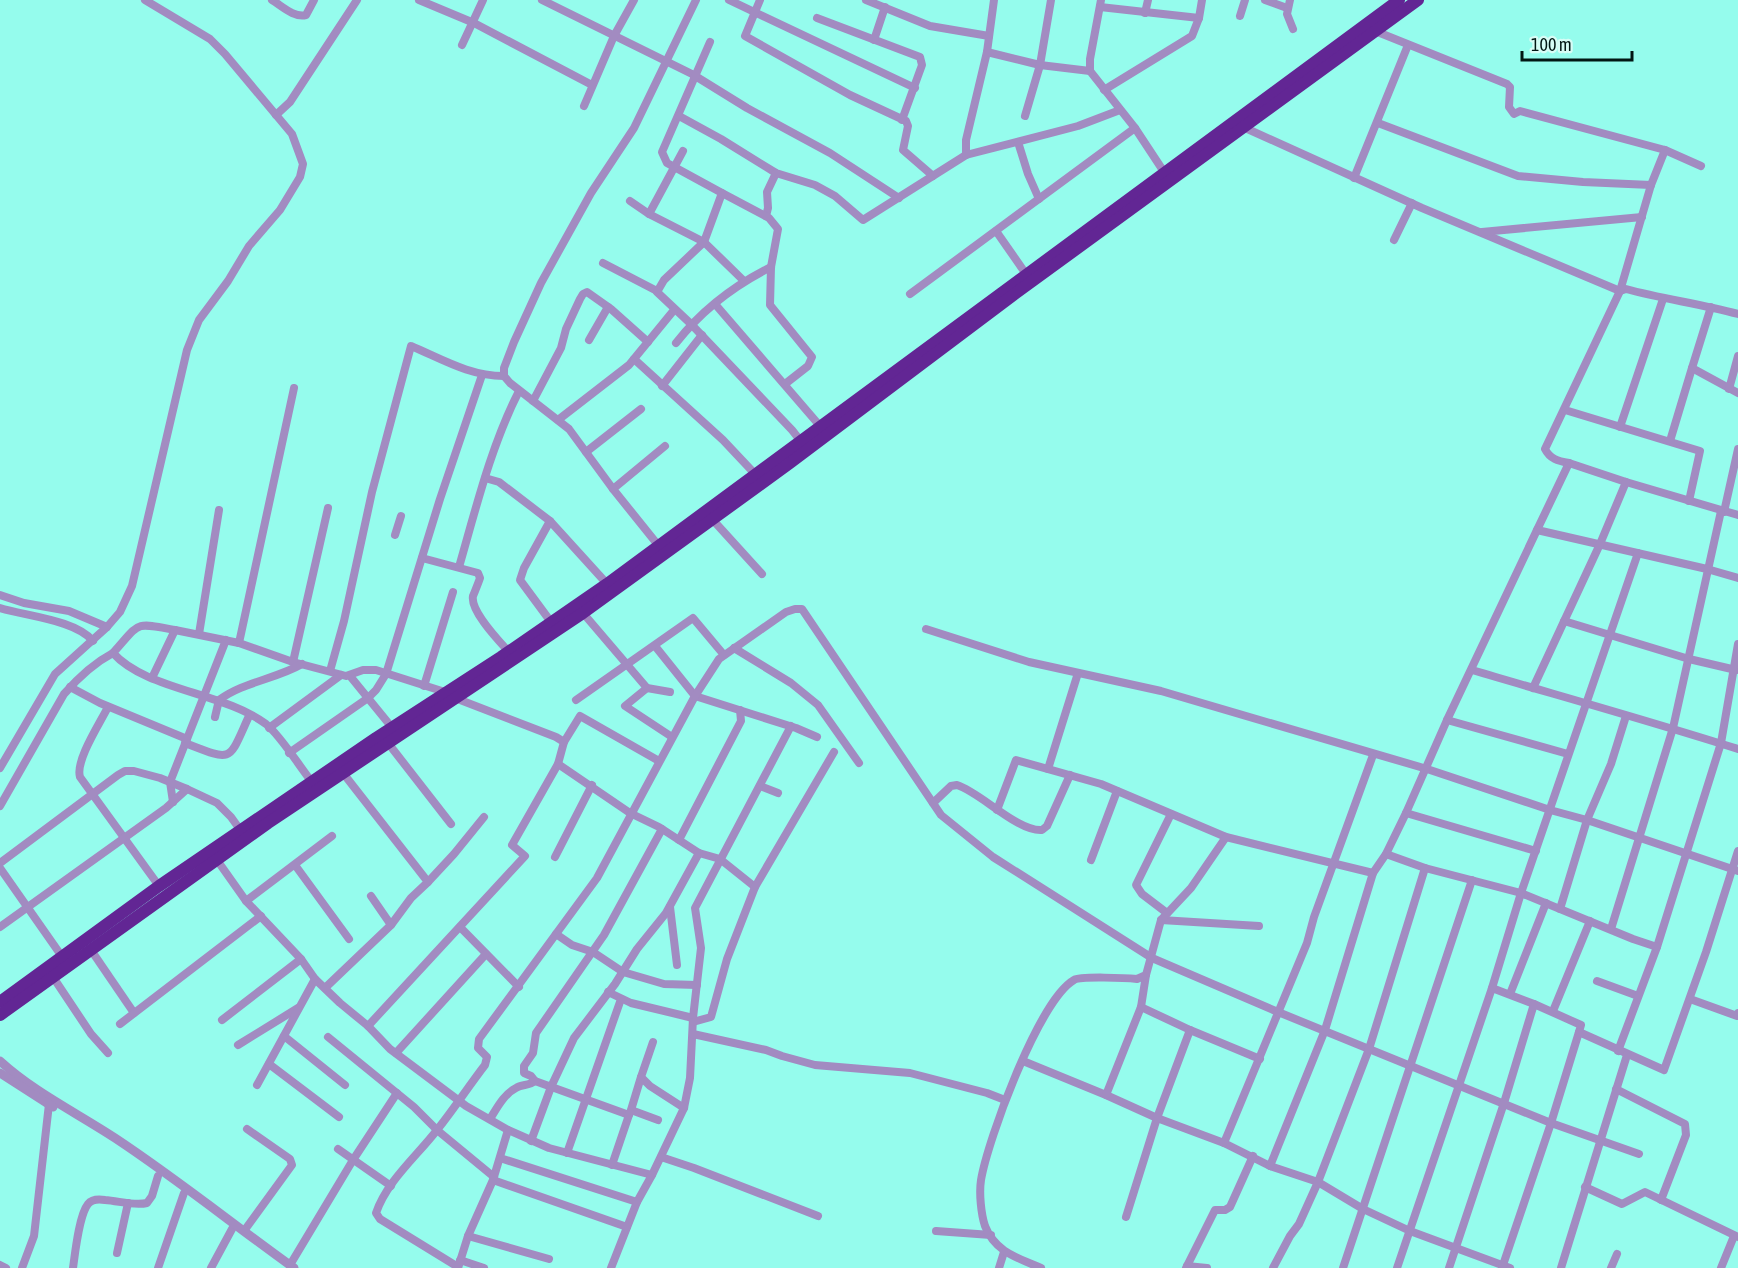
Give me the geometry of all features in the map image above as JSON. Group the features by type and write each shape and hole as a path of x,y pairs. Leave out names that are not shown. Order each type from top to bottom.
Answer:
{"highway":[{"path":"0,1015 552,622 610,588 712,519 805,445 1418,0"},
{"path":"450,695 583,613 658,545 755,474 805,445 820,426 1397,1"},
{"path":"0,1002 159,886 312,782 393,735"}],"street":[{"path":"0,768 55,674 93,641 120,612 132,586 187,350 199,320 228,281 249,246 280,210 300,177 303,164 300,151 280,112 225,54 210,39 145,0"},
{"path":"272,0 296,15 302,16 306,15 314,0"},
{"path":"280,112 357,0"},
{"path":"419,0 474,23 592,85"},
{"path":"462,45 483,0"},
{"path":"542,0 695,76 747,108 830,153 899,198"},
{"path":"584,106 614,36 634,0"},
{"path":"504,376 504,369 514,342 546,274 591,193 634,128 696,0"},
{"path":"729,0 915,88"},
{"path":"760,0 746,36 850,95 906,121 908,126 903,150 933,176"},
{"path":"866,0 930,26 989,36"},
{"path":"966,155 966,140 987,52 994,0"},
{"path":"1025,116 1040,65 1051,0"},
{"path":"1145,13 1148,0"},
{"path":"1104,90 1192,36 1202,0"},
{"path":"1240,16 1245,0"},
{"path":"1265,0 1289,4 1287,19 1293,29"},
{"path":"1164,172 1135,128 1090,71 1090,59 1101,3 1145,13 1198,18"},
{"path":"874,40 885,7"},
{"path":"817,18 920,57 922,65 902,120"},
{"path":"1375,30 1508,84 1510,87 1509,107 1514,114 1520,111 1665,150 1701,166"},
{"path":"710,42 662,152 667,163 766,216 778,229 771,267 770,305 812,357 808,366 785,384"},
{"path":"1354,178 1408,45"},
{"path":"987,52 1040,65 1090,71"},
{"path":"679,116 776,173 815,185 835,196 863,220 966,155 1078,126 1120,110"},
{"path":"1378,123 1518,176 1564,181 1651,185"},
{"path":"1243,127 1354,178 1620,291 1626,289 1738,314"},
{"path":"910,294 1135,128"},
{"path":"1018,142 1039,199"},
{"path":"1665,150 1651,185 1620,291 1545,449 1548,455 1555,460 1738,515"},
{"path":"649,214 683,151"},
{"path":"766,216 768,208 766,192 776,173"},
{"path":"657,291 664,280 704,242 722,193"},
{"path":"630,201 649,214 704,242 744,280"},
{"path":"1394,240 1412,203"},
{"path":"1480,232 1642,217"},
{"path":"996,231 1026,274"},
{"path":"603,263 657,291 661,298 702,335 805,445"},
{"path":"676,343 691,324 744,280 771,267"},
{"path":"533,401 561,348 566,329 583,294 587,292 608,307 648,342"},
{"path":"1620,427 1663,299"},
{"path":"715,304 820,426"},
{"path":"589,340 608,307"},
{"path":"1670,441 1711,307"},
{"path":"558,420 614,378 634,359 674,310"},
{"path":"662,386 702,335"},
{"path":"330,671 344,621 374,482 411,346 482,375 504,376 519,391 569,429 658,545"},
{"path":"1729,389 1738,356"},
{"path":"634,359 723,441 755,474"},
{"path":"1692,368 1738,393"},
{"path":"289,753 368,698 386,674 482,375"},
{"path":"238,643 294,388"},
{"path":"459,567 485,478 519,391"},
{"path":"586,452 641,409"},
{"path":"1565,410 1700,451 1689,501"},
{"path":"613,489 665,446"},
{"path":"1611,929 1673,728 1707,569 1738,449"},
{"path":"1270,1166 1325,1030 1373,873 1386,854 1406,813 1447,720 1569,463"},
{"path":"485,478 499,482 550,521 610,588"},
{"path":"1533,688 1626,483"},
{"path":"293,662 328,508"},
{"path":"199,634 219,510"},
{"path":"395,535 401,516"},
{"path":"712,519 762,574"},
{"path":"550,521 524,568 520,580 552,622"},
{"path":"1537,530 1738,578"},
{"path":"1397,1268 1585,703 1638,554"},
{"path":"422,558 472,571 480,576 477,590 473,595 474,604 481,618 509,652"},
{"path":"424,686 453,592"},
{"path":"0,595 24,603 69,611 107,627"},
{"path":"0,608 66,624 81,630 93,641"},
{"path":"484,1268 459,1265 377,1217 377,1211 391,1186 437,1130 484,1065 487,1058 478,1048 479,1040 597,878 672,737 719,659 786,612 795,609 802,609 941,815 993,857 1152,958 1551,1123 1639,1154"},
{"path":"583,613 647,688 670,692"},
{"path":"576,700 693,618 724,655"},
{"path":"1564,621 1689,659 1736,670"},
{"path":"0,806 64,693 103,658 112,653 137,626 143,624 238,643 293,662 345,675 368,698 451,824"},
{"path":"926,629 1029,662 1170,693 1427,769 1735,870"},
{"path":"152,678 175,630"},
{"path":"173,802 170,782 226,640"},
{"path":"1618,1051 1657,947 1721,743 1736,670 1738,644"},
{"path":"655,646 695,696 791,726 817,737"},
{"path":"734,648 791,683 818,705 859,763"},
{"path":"112,653 123,663 152,678 219,700 269,728 312,782"},
{"path":"215,717 219,700 228,693 289,672 302,664"},
{"path":"269,728 345,675 370,669 450,695 564,742"},
{"path":"1472,670 1738,749"},
{"path":"1048,769 1078,673"},
{"path":"70,687 108,707 222,756 233,751 249,716"},
{"path":"647,688 625,706 672,737"},
{"path":"108,707 79,768 80,777 159,886"},
{"path":"679,840 741,721 740,710"},
{"path":"369,1026 525,856 512,845 558,764 564,742 580,716 659,761"},
{"path":"1560,909 1587,820 1611,764 1626,716"},
{"path":"1447,720 1568,754"},
{"path":"610,1268 637,1202 684,1108 690,1078 693,1020 701,948 695,908 791,726"},
{"path":"608,992 621,999 693,1020 711,1017 727,959 755,887 834,752"},
{"path":"1224,1143 1307,943 1373,754"},
{"path":"997,810 1016,760 1117,791 1226,837 1373,873"},
{"path":"558,764 630,813 662,829 699,853 720,859 755,887"},
{"path":"0,862 125,771 134,771 170,782 217,803 241,831"},
{"path":"343,773 428,882"},
{"path":"933,803 951,786 957,785 997,810 1032,829 1039,830 1045,828 1070,775"},
{"path":"555,856 592,785"},
{"path":"760,786 778,793"},
{"path":"0,927 173,802 187,789"},
{"path":"1091,860 1117,791"},
{"path":"1406,813 1536,851"},
{"path":"1171,814 1136,885 1142,894 1164,916 1259,926"},
{"path":"325,988 391,925 411,898 454,854 484,818"},
{"path":"658,1120 585,1100 535,1081 524,1073 524,1066 533,1053 536,1033 593,952 662,829"},
{"path":"246,901 332,836"},
{"path":"1107,1095 1142,1007 1146,975 1164,916 1191,888 1226,837"},
{"path":"1579,1032 1664,1070 1735,870 1738,850"},
{"path":"531,1141 551,1087 574,1038 623,972 636,949 653,932 670,907 699,853"},
{"path":"1386,854 1425,868 1521,893 1657,947"},
{"path":"218,860 246,901 301,959 315,979 369,1026 390,1049 459,1100 479,1114 531,1141 567,1153 652,1175"},
{"path":"295,865 349,939"},
{"path":"0,868 63,958"},
{"path":"1274,1268 1290,1236 1299,1224 1369,1048 1425,868"},
{"path":"1343,1268 1472,880"},
{"path":"371,896 391,925"},
{"path":"1510,994 1546,903"},
{"path":"670,907 677,965"},
{"path":"120,1024 261,916"},
{"path":"1553,1011 1590,921"},
{"path":"460,927 519,987"},
{"path":"556,934 572,945 593,952 623,972 664,984 697,985"},
{"path":"91,950 134,1013"},
{"path":"396,1053 486,954"},
{"path":"222,1020 301,959"},
{"path":"1041,1268 1004,1252 985,1225 981,1182 991,1141 1005,1100 1045,1015 1062,990 1076,979 1137,979 1146,975"},
{"path":"53,977 91,1034 108,1053"},
{"path":"257,1085 315,979"},
{"path":"1597,981 1638,996"},
{"path":"1023,1061 1157,1118 1224,1143 1270,1166 1317,1182 1363,1209 1410,1231 1505,1267 1581,1025 1553,1011 1492,988"},
{"path":"567,1153 621,999"},
{"path":"1689,999 1738,1015"},
{"path":"1449,1268 1534,1004"},
{"path":"1142,1007 1260,1059"},
{"path":"238,1045 299,1008"},
{"path":"1126,1217 1157,1118 1190,1030"},
{"path":"693,1034 766,1050 815,1065 910,1073 987,1093 1005,1100"},
{"path":"284,1036 345,1085"},
{"path":"328,1037 397,1093 494,1178 627,1227"},
{"path":"612,1165 653,1042"},
{"path":"1561,1268 1627,1055"},
{"path":"0,1062 196,1194 289,1267"},
{"path":"269,1064 339,1117"},
{"path":"0,1074 112,1144 289,1267"},
{"path":"641,1077 650,1086 684,1108"},
{"path":"490,1119 508,1092 535,1081"},
{"path":"1616,1089 1685,1124 1686,1135 1661,1200"},
{"path":"289,1267 353,1160 397,1093"},
{"path":"22,1268 34,1236 49,1104"},
{"path":"244,1231 292,1165 290,1159 247,1129"},
{"path":"459,1265 468,1236 494,1178 508,1130"},
{"path":"338,1149 391,1186"},
{"path":"1207,1268 1187,1267 1215,1210 1225,1210 1230,1207 1253,1156"},
{"path":"660,1157 818,1216"},
{"path":"500,1158 637,1202"},
{"path":"73,1268 80,1227 88,1205 100,1200 147,1203 152,1196 158,1176"},
{"path":"1585,1187 1622,1204 1645,1192 1736,1236 1721,1268"},
{"path":"158,1268 184,1193"},
{"path":"117,1253 128,1203"},
{"path":"210,1268 232,1229"},
{"path":"936,1231 991,1235"},
{"path":"468,1236 549,1259"},
{"path":"999,1268 1004,1252"},
{"path":"1611,1268 1617,1254"},
{"path":"0,1265 6,1268"}]}
